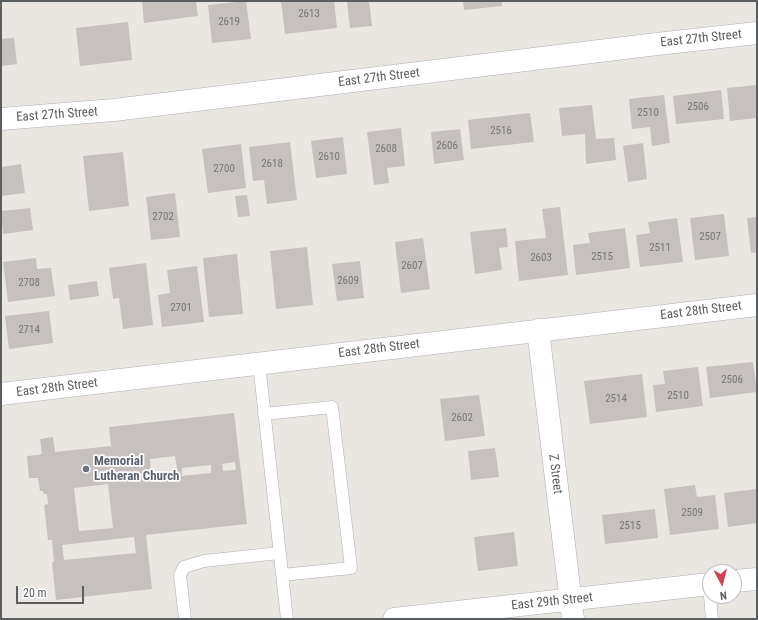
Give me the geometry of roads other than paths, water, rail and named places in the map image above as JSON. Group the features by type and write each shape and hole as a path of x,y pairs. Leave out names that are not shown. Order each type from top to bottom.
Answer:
{"street":[{"name":"East 27th Street","path":"1,119 114,110 757,33"},
{"name":"East 28th Street","path":"1,394 757,305"},
{"name":"Z Street","path":"538,330 572,609"},
{"path":"742,580 757,579"},
{"name":"East 29th Street","path":"394,619 572,609 702,585"}],"lane":[{"path":"259,363 287,619"},
{"path":"264,414 332,407 351,568 282,575"},
{"path":"185,619 180,575 184,567 204,562 279,553"},
{"path":"711,604 712,619"}],"place":[{"name":"Memorial Lutheran Church","path":"86,469"}]}
